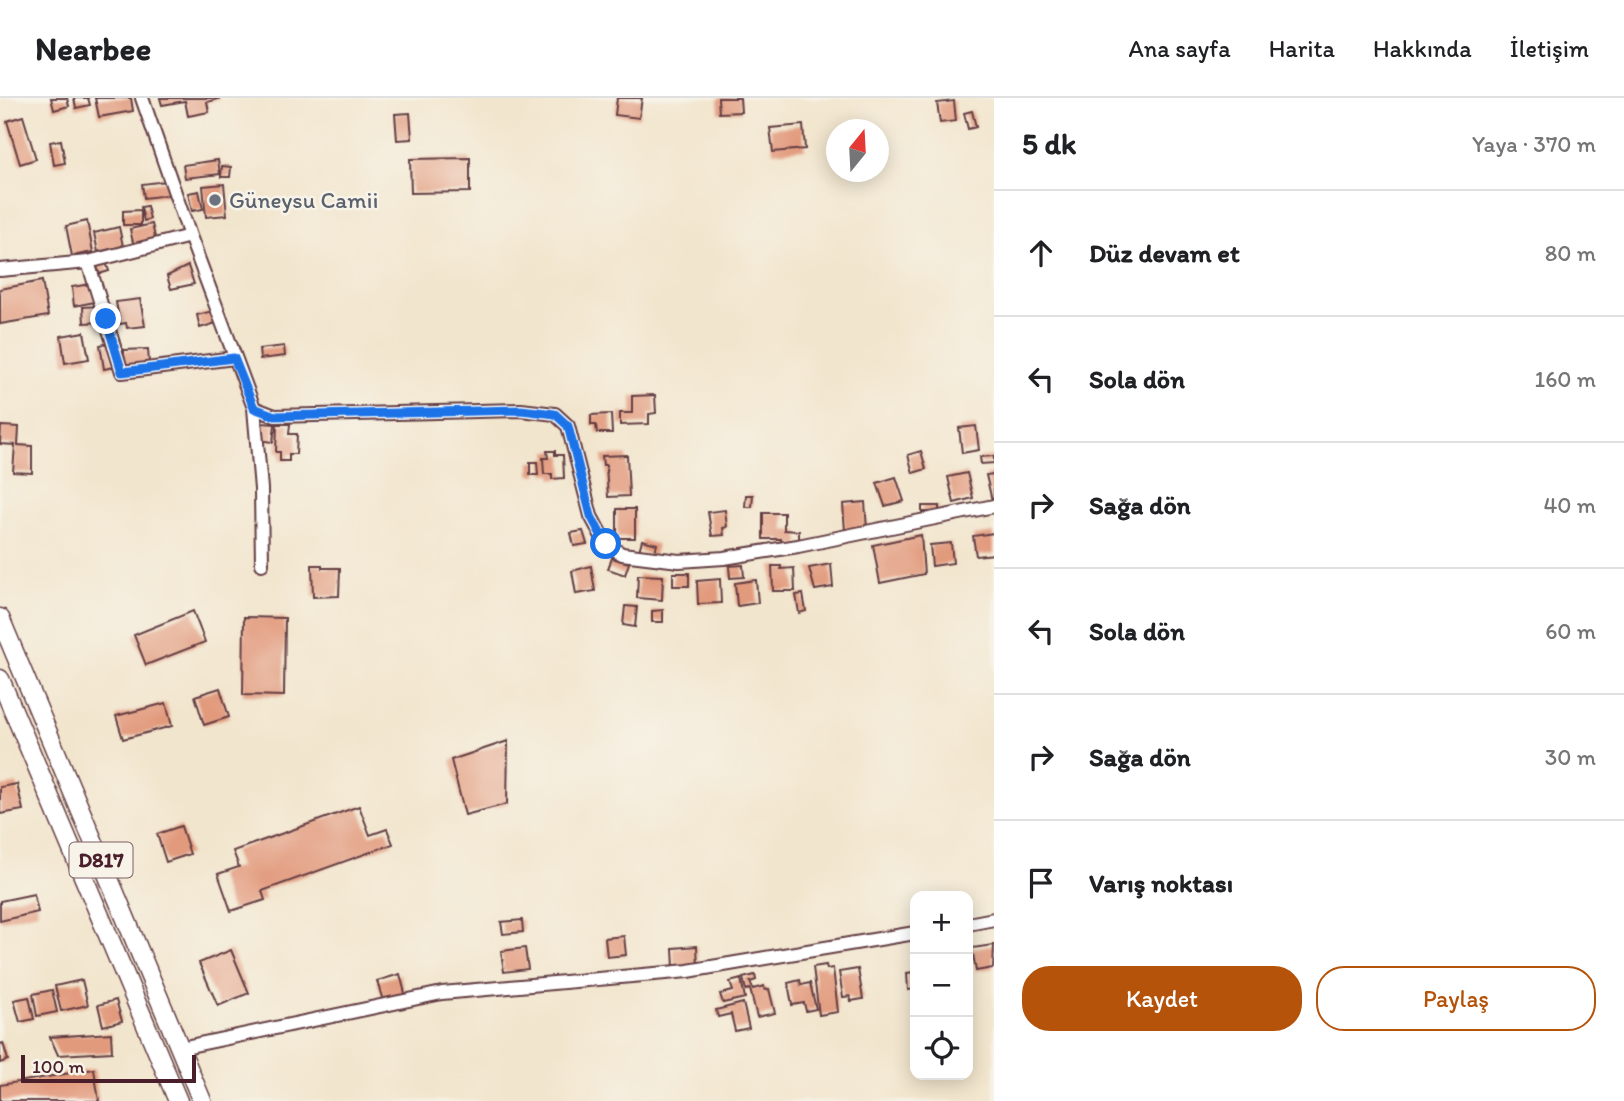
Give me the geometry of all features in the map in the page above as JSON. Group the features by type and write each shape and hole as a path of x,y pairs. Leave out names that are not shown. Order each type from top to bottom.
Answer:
{"highway":[{"name":"D817","path":"0,618 202,1101"},
{"name":"D817","path":"0,680 178,1101"}],"street":[{"path":"142,98 254,408 261,489 262,564"},
{"path":"0,270 88,262 190,236"},
{"path":"88,262 122,372 234,358"},
{"path":"254,408 275,416 521,410 555,414 568,426 591,516 606,544 622,554 680,561 724,558 798,546 994,506"},
{"path":"973,923 994,919"},
{"path":"180,1048 442,993 688,971 910,934"}],"building":[{"path":"51,98 67,98 69,106 54,110"},
{"path":"74,98 88,98 90,105 76,108"},
{"path":"95,98 131,98 133,111 99,117"},
{"path":"160,98 219,99 207,102 209,112 188,116 185,101 162,105"},
{"path":"617,98 642,98 639,118 615,115"},
{"path":"718,98 740,98 741,112 719,113"},
{"path":"954,101 956,121 940,123 937,103"},
{"path":"972,111 976,127 968,129 964,113"},
{"path":"410,113 412,139 397,140 395,114"},
{"path":"23,116 36,159 20,164 7,121"},
{"path":"803,125 805,149 773,152 770,128"},
{"path":"61,140 65,163 54,165 50,142"},
{"path":"470,158 470,192 411,193 410,159"},
{"path":"218,160 220,174 185,178 183,165"},
{"path":"222,166 231,167 230,177 221,177"},
{"path":"166,181 169,195 144,198 142,184"},
{"name":"Güneysu Camii","path":"224,184 227,215 206,217 203,186"},
{"path":"199,191 203,209 192,211 188,193"},
{"path":"147,206 150,219 144,221 141,207"},
{"path":"141,210 141,225 123,225 123,211"},
{"path":"87,221 93,252 72,256 66,226"},
{"path":"152,224 156,242 134,247 130,229"},
{"path":"119,227 123,246 98,252 94,233"},
{"path":"105,259 109,271 99,274 96,262"},
{"path":"188,266 194,284 171,289 167,276"},
{"path":"42,281 48,316 0,324 0,289"},
{"path":"91,284 95,302 74,306 72,287"},
{"path":"140,299 145,326 127,328 126,323 120,324 116,302"},
{"path":"100,306 101,322 84,323 83,307"},
{"path":"213,311 216,323 200,328 197,315"},
{"path":"84,332 89,359 65,363 61,336"},
{"path":"110,343 114,367 104,369 100,345"},
{"path":"284,346 285,356 260,359 259,349"},
{"path":"148,349 149,364 124,365 124,350"},
{"path":"655,395 656,413 649,414 649,424 620,425 620,413 632,413 632,396"},
{"path":"611,414 612,433 597,433 596,425 591,425 591,415"},
{"path":"261,423 275,424 273,442 259,440"},
{"path":"277,424 290,424 289,434 297,434 296,454 289,454 289,461 280,461 280,452 276,452"},
{"path":"1,426 19,427 18,445 32,446 32,473 13,472 15,445 0,444"},
{"path":"976,426 979,450 962,453 959,428"},
{"path":"547,451 563,455 564,478 552,479 552,474 544,474 543,458 548,458"},
{"path":"921,451 926,469 913,473 908,455"},
{"path":"627,455 629,496 608,497 606,465 603,465 602,456"},
{"path":"994,456 994,463 981,464 980,457"},
{"path":"530,462 537,462 538,475 530,475"},
{"path":"967,473 973,498 954,503 948,477"},
{"path":"994,474 994,505 993,505 986,475"},
{"path":"896,477 904,501 885,506 877,483"},
{"path":"746,495 753,495 752,507 745,507"},
{"path":"865,502 867,529 845,531 843,504"},
{"path":"922,506 939,506 939,512 922,512"},
{"path":"617,509 635,509 635,538 617,538"},
{"path":"725,510 727,527 723,528 724,535 712,536 708,512"},
{"path":"763,513 784,513 784,530 799,531 799,545 781,545 781,539 763,539"},
{"path":"583,531 587,544 574,546 571,533"},
{"path":"994,533 994,554 976,556 973,536"},
{"path":"921,535 924,574 880,583 873,545"},
{"path":"642,540 657,544 654,556 639,551"},
{"path":"951,543 953,563 932,566 930,545"},
{"path":"612,558 629,563 625,575 608,569"},
{"path":"831,564 833,587 815,590 809,568"},
{"path":"312,565 340,568 339,596 313,597"},
{"path":"743,565 744,577 730,578 729,566"},
{"path":"591,566 595,591 576,594 572,571"},
{"path":"772,566 781,566 781,569 794,568 795,591 773,591"},
{"path":"673,573 689,573 689,586 673,586"},
{"path":"638,575 663,576 662,600 637,598"},
{"path":"720,579 721,603 698,604 697,581"},
{"path":"756,580 758,603 737,606 735,583"},
{"path":"803,594 806,611 799,613 796,595"},
{"path":"625,606 637,607 635,627 623,625"},
{"path":"663,610 663,622 652,622 652,611"},
{"path":"193,611 205,642 146,665 134,635"},
{"path":"244,617 285,618 284,696 243,695"},
{"path":"220,688 229,717 204,725 195,696"},
{"path":"166,703 172,726 123,739 116,716"},
{"path":"508,741 507,804 465,815 451,760"},
{"path":"17,784 23,810 0,814 0,787"},
{"path":"359,806 370,835 387,829 393,844 262,891 265,900 231,911 218,874 239,867 233,851"},
{"path":"181,826 190,854 166,862 157,834"},
{"path":"34,894 38,912 0,921 0,901"},
{"path":"522,920 523,932 503,934 501,922"},
{"path":"624,936 626,955 607,957 605,938"},
{"path":"994,945 993,968 976,971 973,948"},
{"path":"697,946 698,967 674,968 673,948"},
{"path":"525,948 528,969 504,972 501,951"},
{"path":"231,950 249,993 218,1006 199,963"},
{"path":"826,965 827,969 833,968 838,1012 819,1015 813,967"},
{"path":"858,969 863,999 851,1001 850,996 843,997 839,972"},
{"path":"907,973 910,973 908,990"},
{"path":"400,974 406,997 384,1004 377,981"},
{"path":"755,975 756,980 750,982 753,989 764,986 765,990 769,989 775,1013 757,1017 750,989 746,990 743,978"},
{"path":"741,979 745,998 723,1003 720,994 733,991 730,982"},
{"path":"82,980 88,1005 61,1011 55,986"},
{"path":"800,980 801,985 810,983 816,1009 806,1011 804,1003 792,1005 788,983"},
{"path":"52,990 57,1012 37,1016 33,994"},
{"path":"29,997 34,1019 20,1022 14,1000"},
{"path":"116,1000 122,1021 103,1026 98,1005"},
{"path":"743,1003 749,1028 735,1031 731,1014 718,1017 716,1010"},
{"path":"111,1033 112,1052 58,1055 50,1037"},
{"path":"3,1043 8,1060 0,1063 0,1044"},
{"path":"94,1069 99,1101 0,1101 0,1085"}],"place":[{"name":"Güneysu Camii","path":"215,200"}],"route":[{"path":"106,319 122,372 234,358 254,408 275,416 521,410 555,414 568,426 591,516 606,544"}]}
